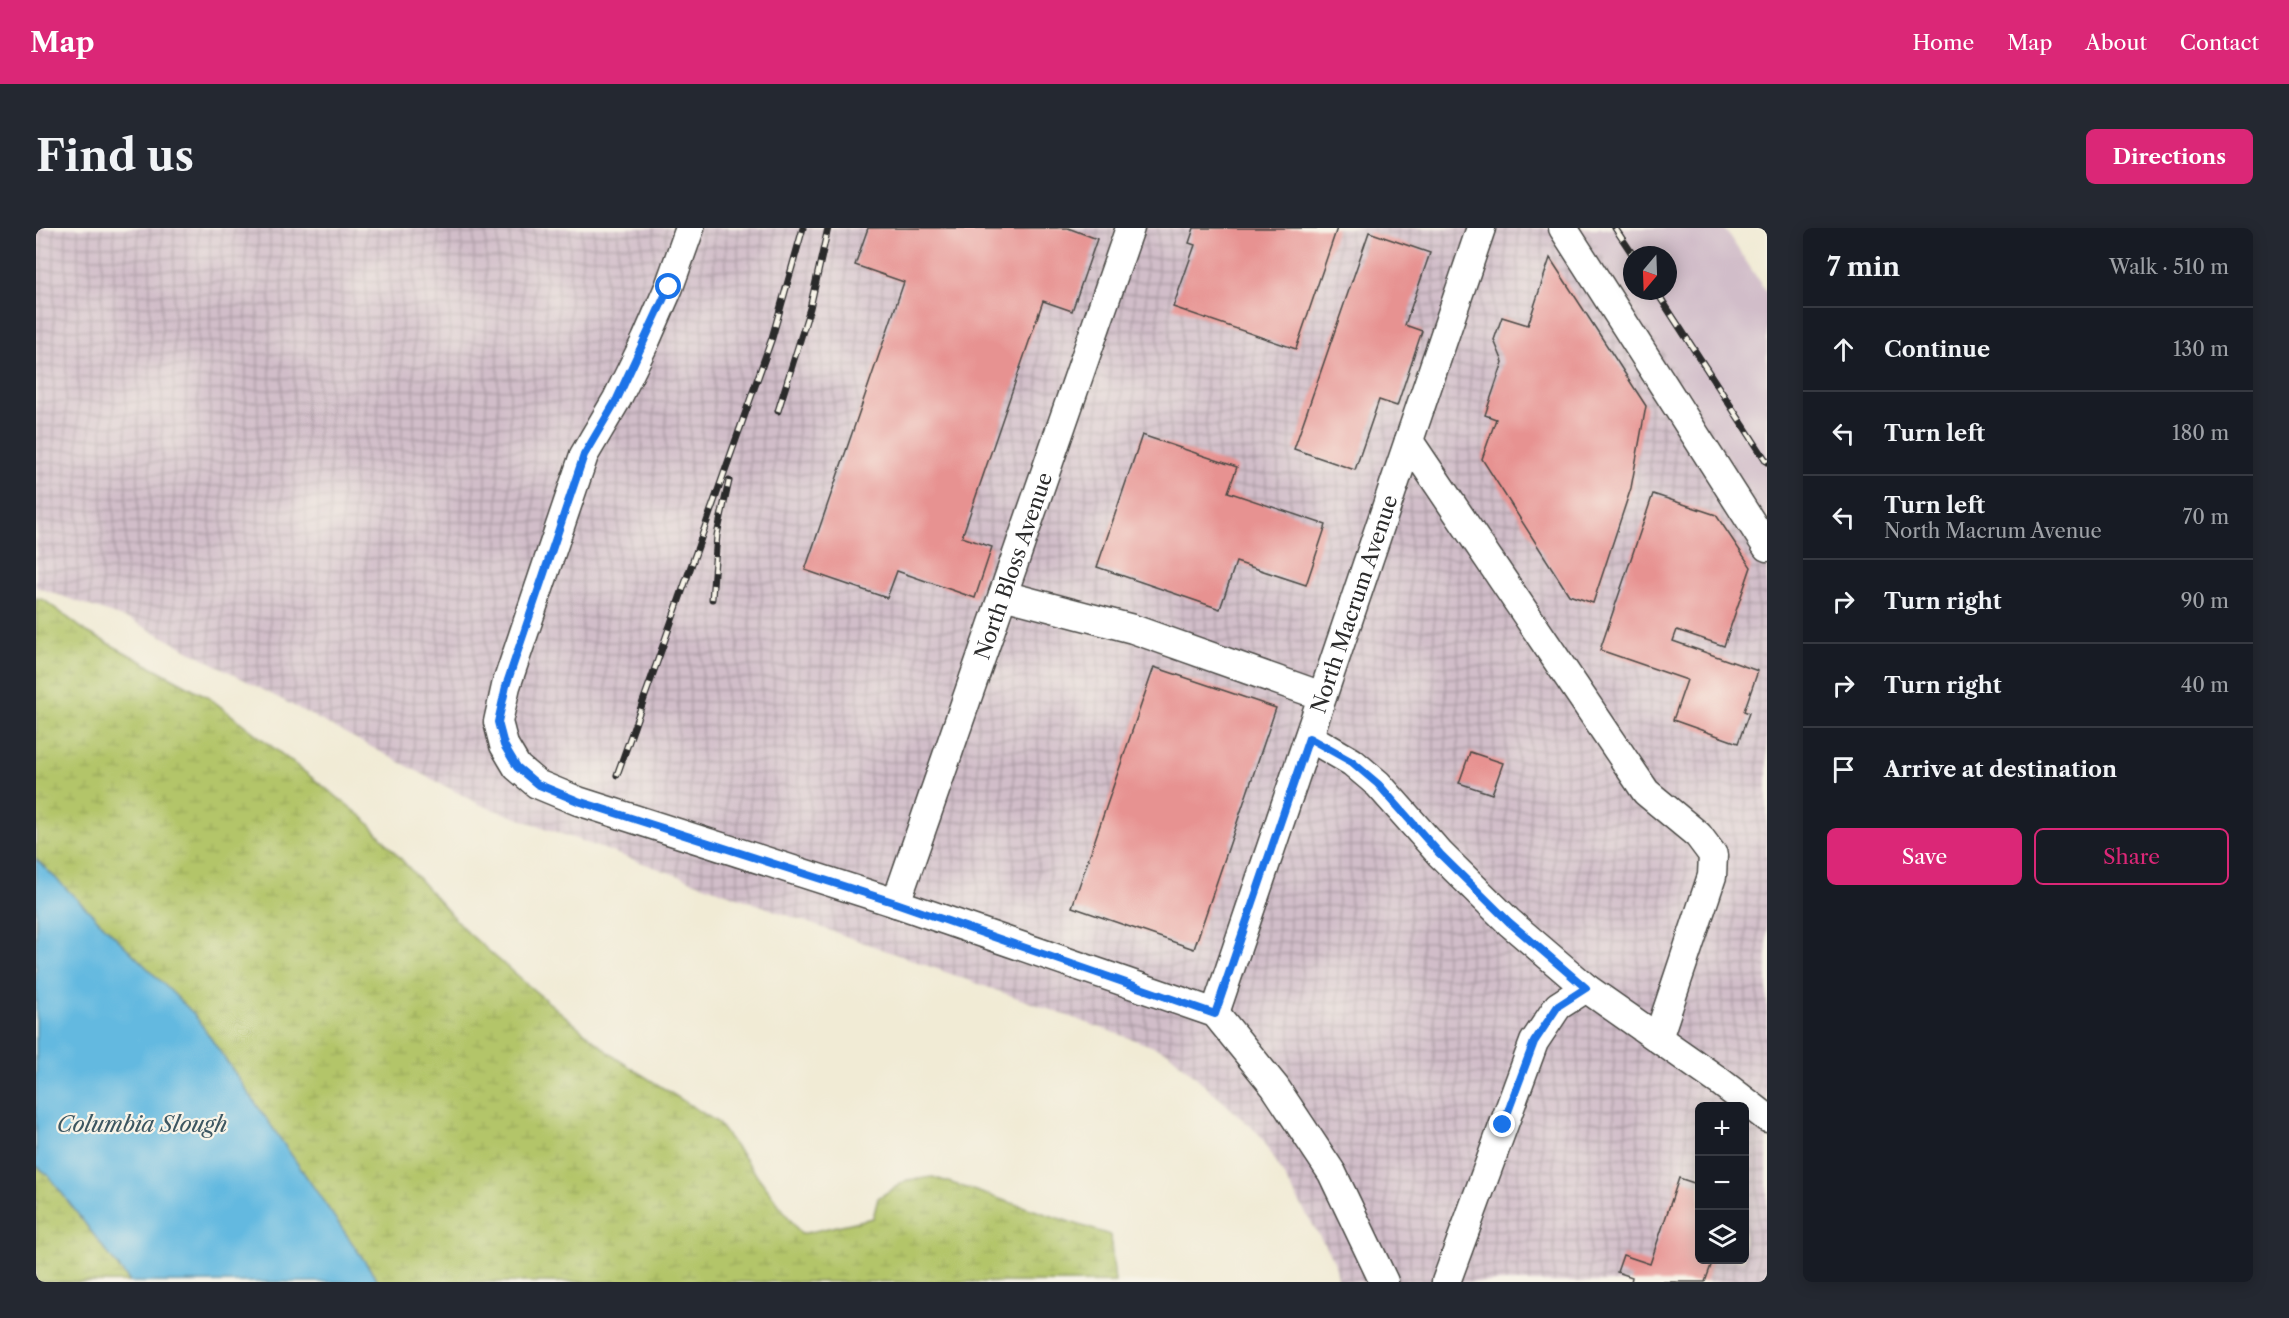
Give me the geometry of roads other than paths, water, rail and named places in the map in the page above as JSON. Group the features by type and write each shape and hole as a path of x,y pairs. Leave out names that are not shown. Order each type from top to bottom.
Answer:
{"street":[{"path":"690,228 669,287 646,340 617,399 584,455 506,686 498,722 504,745 517,767 537,784 578,801 896,903 1215,1014 1275,1087 1332,1173 1384,1282"},
{"name":"North Bloss Avenue","path":"896,903 1130,228"},
{"name":"North Macrum Avenue","path":"1215,1014 1481,228"},
{"path":"1563,228 1767,547"},
{"path":"1409,441 1646,792 1698,835 1713,855 1712,876 1658,1038"},
{"path":"1003,595 1133,629 1322,696"},
{"path":"1309,738 1352,762 1378,784 1440,854 1509,922 1586,988 1719,1080 1767,1118"},
{"path":"1446,1282 1534,1042 1558,1006 1586,988"}],"water":[{"name":"Columbia Slough","path":"36,859 194,1014 379,1282 130,1282 48,1175 36,1165"}],"railway":[{"path":"617,775 772,338 803,228"},
{"path":"778,411 810,308 828,228"},
{"path":"1615,228 1627,246"},
{"path":"1662,300 1767,462"},
{"path":"712,599 717,535 729,481"}]}
